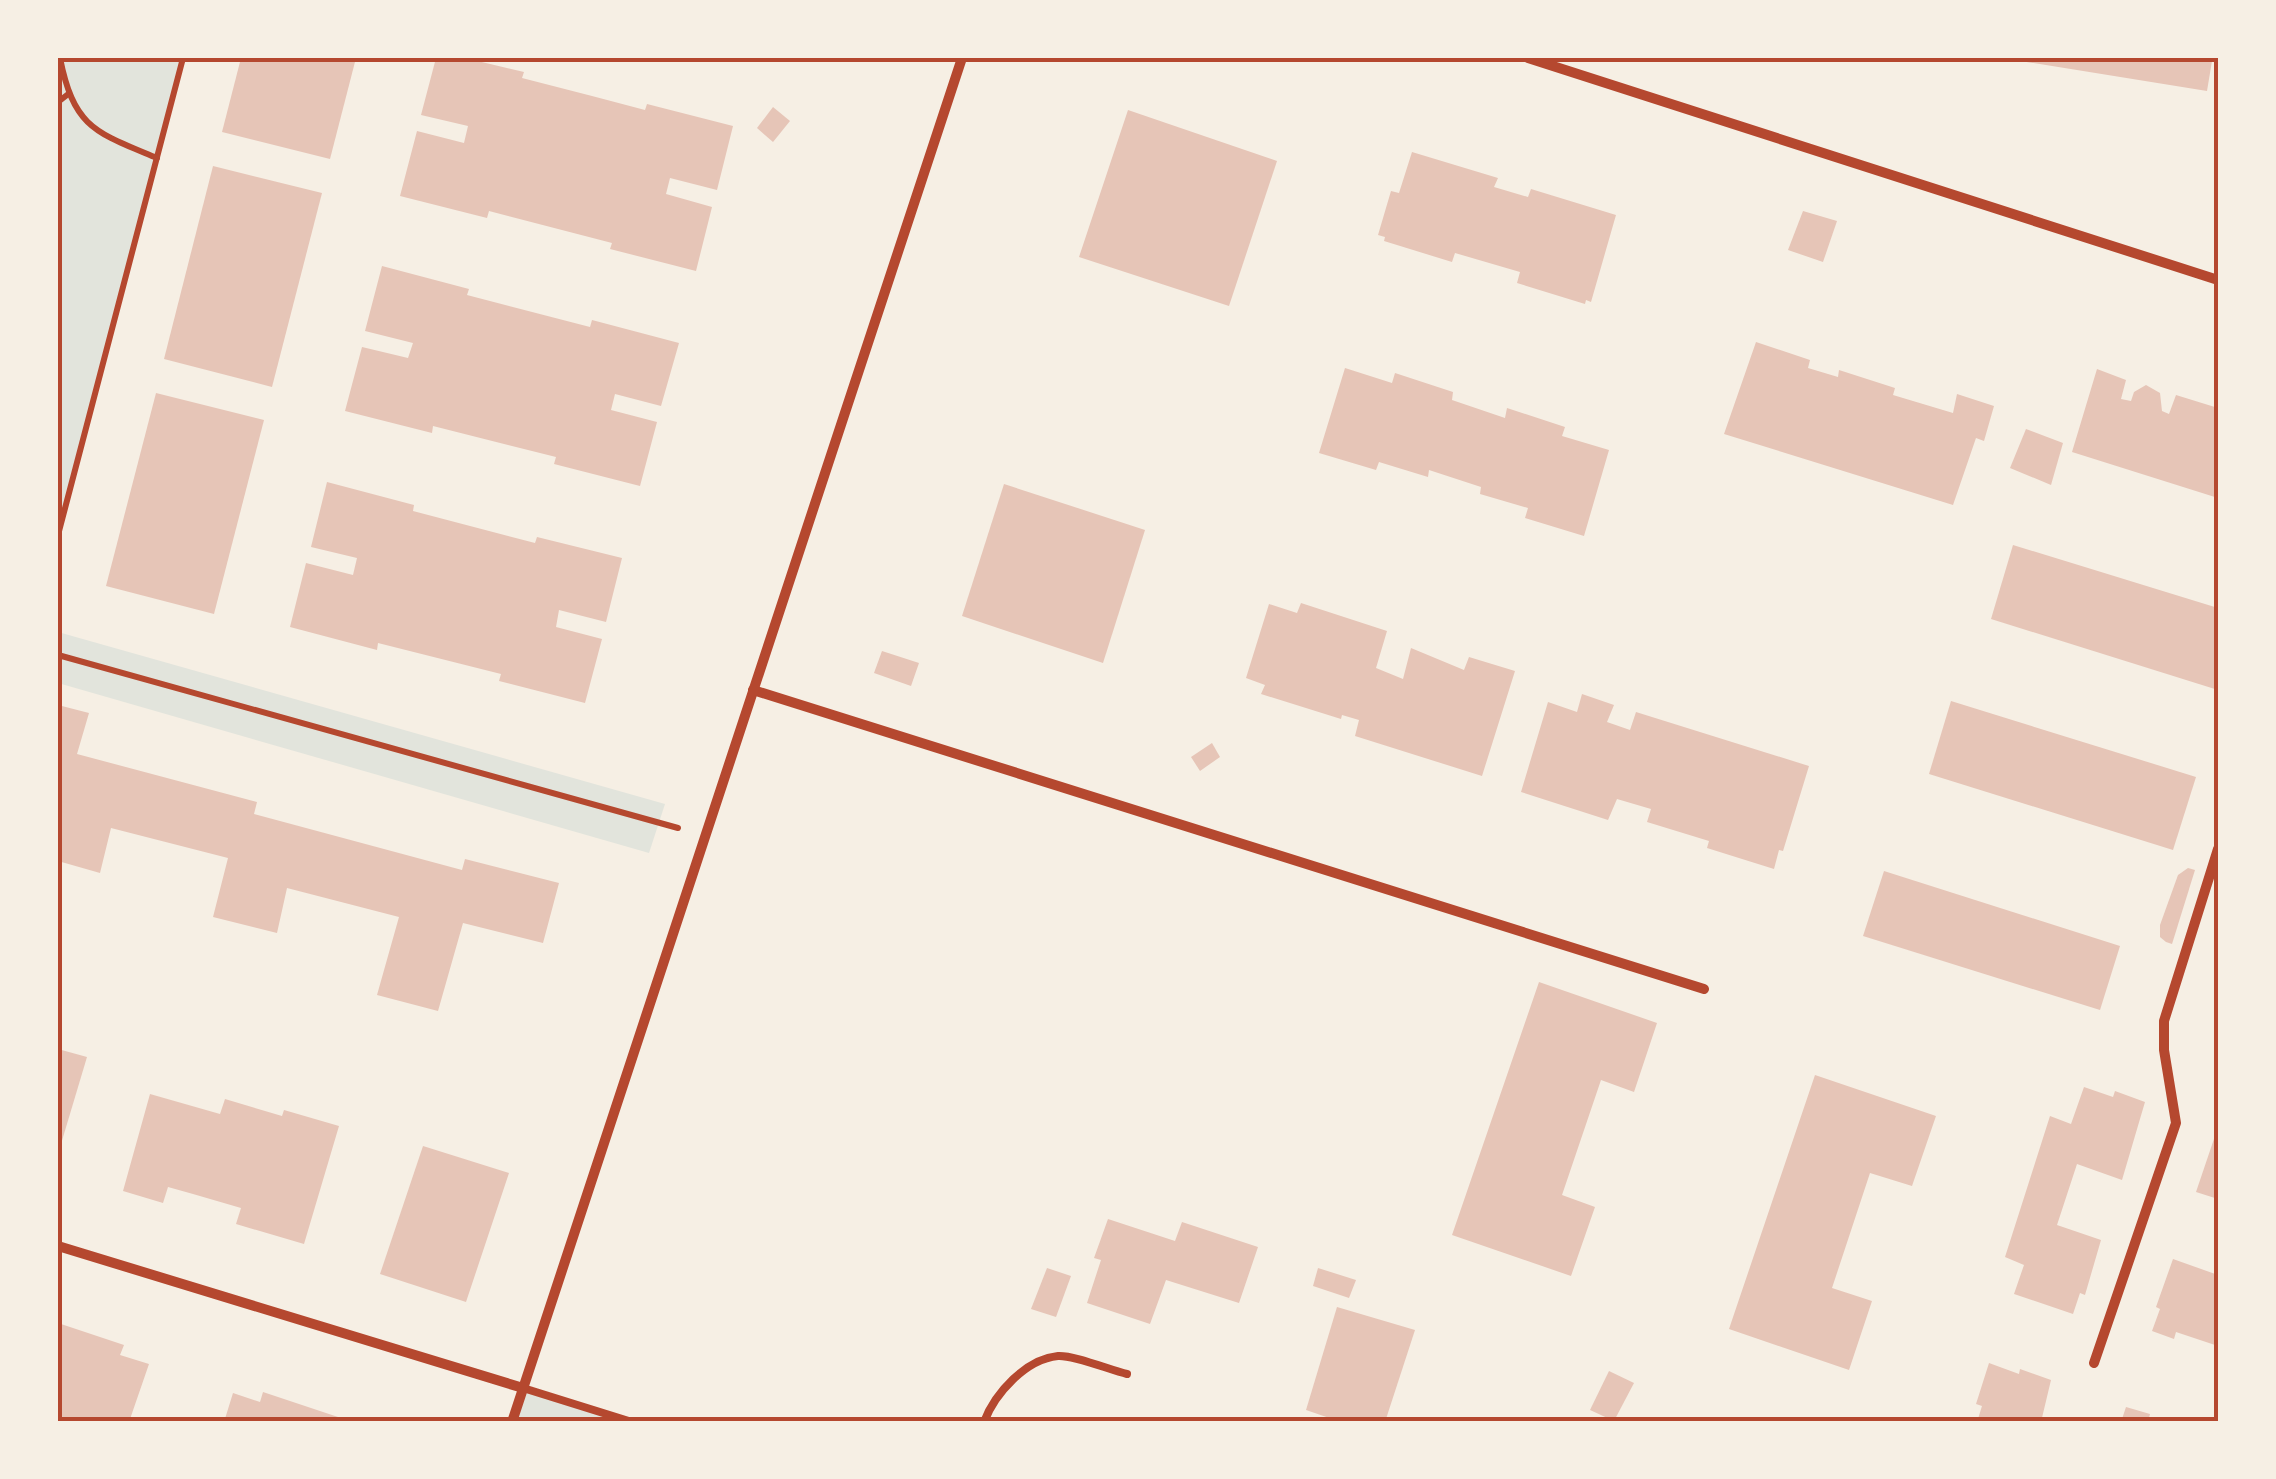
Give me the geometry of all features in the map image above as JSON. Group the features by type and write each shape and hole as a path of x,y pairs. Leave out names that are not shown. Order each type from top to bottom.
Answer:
{"street":[{"path":"512,1422 962,58"},
{"path":"1528,58 2218,280"},
{"path":"754,690 1704,989"},
{"path":"2094,1363 2176,1122 2164,1050 2164,1021 2218,849"},
{"path":"58,1246 523,1388"}],"lane":[{"path":"984,1422 989,1408 1016,1374 1058,1356 1127,1374"},
{"path":"523,1388 632,1422"}],"path":[{"path":"60,58 67,95 96,133 157,158"},
{"path":"58,534 183,58"},
{"path":"58,102 67,95"},
{"path":"58,655 706,836"}],"shaded area":[{"path":"58,58 184,58 58,544"},
{"path":"58,632 665,804 649,853 58,683"},
{"path":"523,1388 632,1422 512,1422"}],"building":[{"path":"241,58 356,58 330,159 222,132"},
{"path":"436,58 465,58 524,72 522,78 645,110 647,104 733,126 717,190 670,178 666,194 712,207 696,271 610,249 612,243 489,211 487,218 400,196 417,131 464,143 468,126 421,115"},
{"path":"2002,58 2218,58 2218,62 2212,61 2207,91"},
{"path":"773,107 790,121 773,142 757,128"},
{"path":"1128,110 1277,161 1229,306 1079,257"},
{"path":"1412,152 1498,178 1494,187 1528,197 1531,189 1616,215 1591,302 1586,300 1585,304 1517,283 1520,272 1455,253 1452,262 1384,241 1385,237 1378,235 1391,191 1399,193"},
{"path":"213,166 322,193 272,387 164,359"},
{"path":"1803,211 1837,221 1823,262 1788,250"},
{"path":"382,266 469,289 467,295 590,327 592,320 679,343 661,406 615,394 611,410 657,422 640,486 554,464 556,457 433,426 432,433 345,411 362,347 408,358 413,343 365,331"},
{"path":"1756,342 1810,360 1808,368 1838,377 1839,370 1895,388 1893,395 1953,413 1957,394 1994,406 1984,441 1976,438 1953,505 1724,434"},
{"path":"1345,368 1392,383 1395,373 1453,392 1452,400 1505,418 1507,408 1565,427 1562,436 1609,450 1584,536 1525,518 1528,508 1480,494 1481,487 1429,470 1428,477 1379,462 1376,470 1319,453"},
{"path":"2097,369 2126,380 2121,399 2131,401 2134,392 2146,385 2160,393 2162,411 2169,414 2176,395 2218,408 2218,498 2072,452"},
{"path":"156,393 264,420 214,614 106,586"},
{"path":"2026,429 2063,443 2051,485 2010,468"},
{"path":"327,482 414,505 413,511 535,543 537,537 622,558 606,622 559,610 556,627 602,639 585,703 499,681 501,674 378,643 377,650 290,627 306,563 353,575 357,558 311,547"},
{"path":"1004,484 1145,530 1103,663 962,616"},
{"path":"2013,545 2218,608 2218,690 1991,619"},
{"path":"1301,603 1387,631 1376,668 1403,679 1411,648 1464,670 1469,657 1515,671 1482,776 1355,736 1359,720 1342,715 1341,719 1261,694 1265,685 1246,678 1269,604 1297,613"},
{"path":"882,651 919,663 911,686 874,673"},
{"path":"1582,694 1614,705 1607,722 1630,730 1636,712 1809,766 1774,869 1707,848 1709,841 1647,822 1651,809 1617,799 1608,820 1521,792 1548,702 1577,712"},
{"path":"1951,701 2196,777 2173,850 1929,774"},
{"path":"58,705 89,713 77,754 257,802 254,814 462,870 465,859 559,883 543,943 463,923 438,1011 377,995 399,917 287,888 277,933 213,917 228,858 111,828 100,873 58,861"},
{"path":"1212,743 1220,757 1200,771 1191,757"},
{"path":"2188,868 2195,870 2172,944 2160,937 2160,925 2178,875"},
{"path":"1884,871 2120,946 2100,1010 1863,936"},
{"path":"1539,982 1657,1023 1634,1092 1601,1080 1562,1195 1595,1207 1571,1276 1452,1235"},
{"path":"58,1049 87,1057 58,1154"},
{"path":"1815,1075 1936,1116 1912,1186 1870,1173 1832,1288 1872,1301 1849,1370 1729,1329"},
{"path":"2084,1087 2113,1097 2115,1091 2145,1102 2122,1180 2077,1164 2057,1225 2101,1240 2085,1295 2080,1293 2073,1314 2014,1294 2024,1265 2005,1257 2050,1116 2071,1124"},
{"path":"150,1094 220,1114 225,1099 282,1116 284,1110 339,1126 304,1244 236,1224 241,1208 168,1187 163,1203 123,1191"},
{"path":"2218,1127 2218,1199 2196,1192"},
{"path":"423,1146 509,1173 466,1302 380,1274"},
{"path":"1108,1219 1175,1241 1182,1222 1258,1247 1239,1303 1166,1280 1150,1324 1087,1303 1101,1260 1094,1258"},
{"path":"2173,1259 2218,1275 2218,1346 2176,1332 2174,1339 2152,1331"},
{"path":"1047,1268 1071,1276 1056,1317 1031,1309"},
{"path":"1318,1268 1356,1280 1349,1298 1313,1286"},
{"path":"1337,1307 1415,1330 1385,1422 1341,1422 1306,1410"},
{"path":"58,1323 124,1345 120,1355 149,1364 129,1422 73,1422 58,1416"},
{"path":"1989,1363 2051,1380 2041,1422 1977,1422 1982,1406 1976,1404"},
{"path":"1609,1371 1634,1383 1614,1421 1590,1410"},
{"path":"263,1392 350,1422 224,1422 233,1393 260,1402"},
{"path":"2126,1407 2150,1414 2148,1422 2121,1422"}]}
